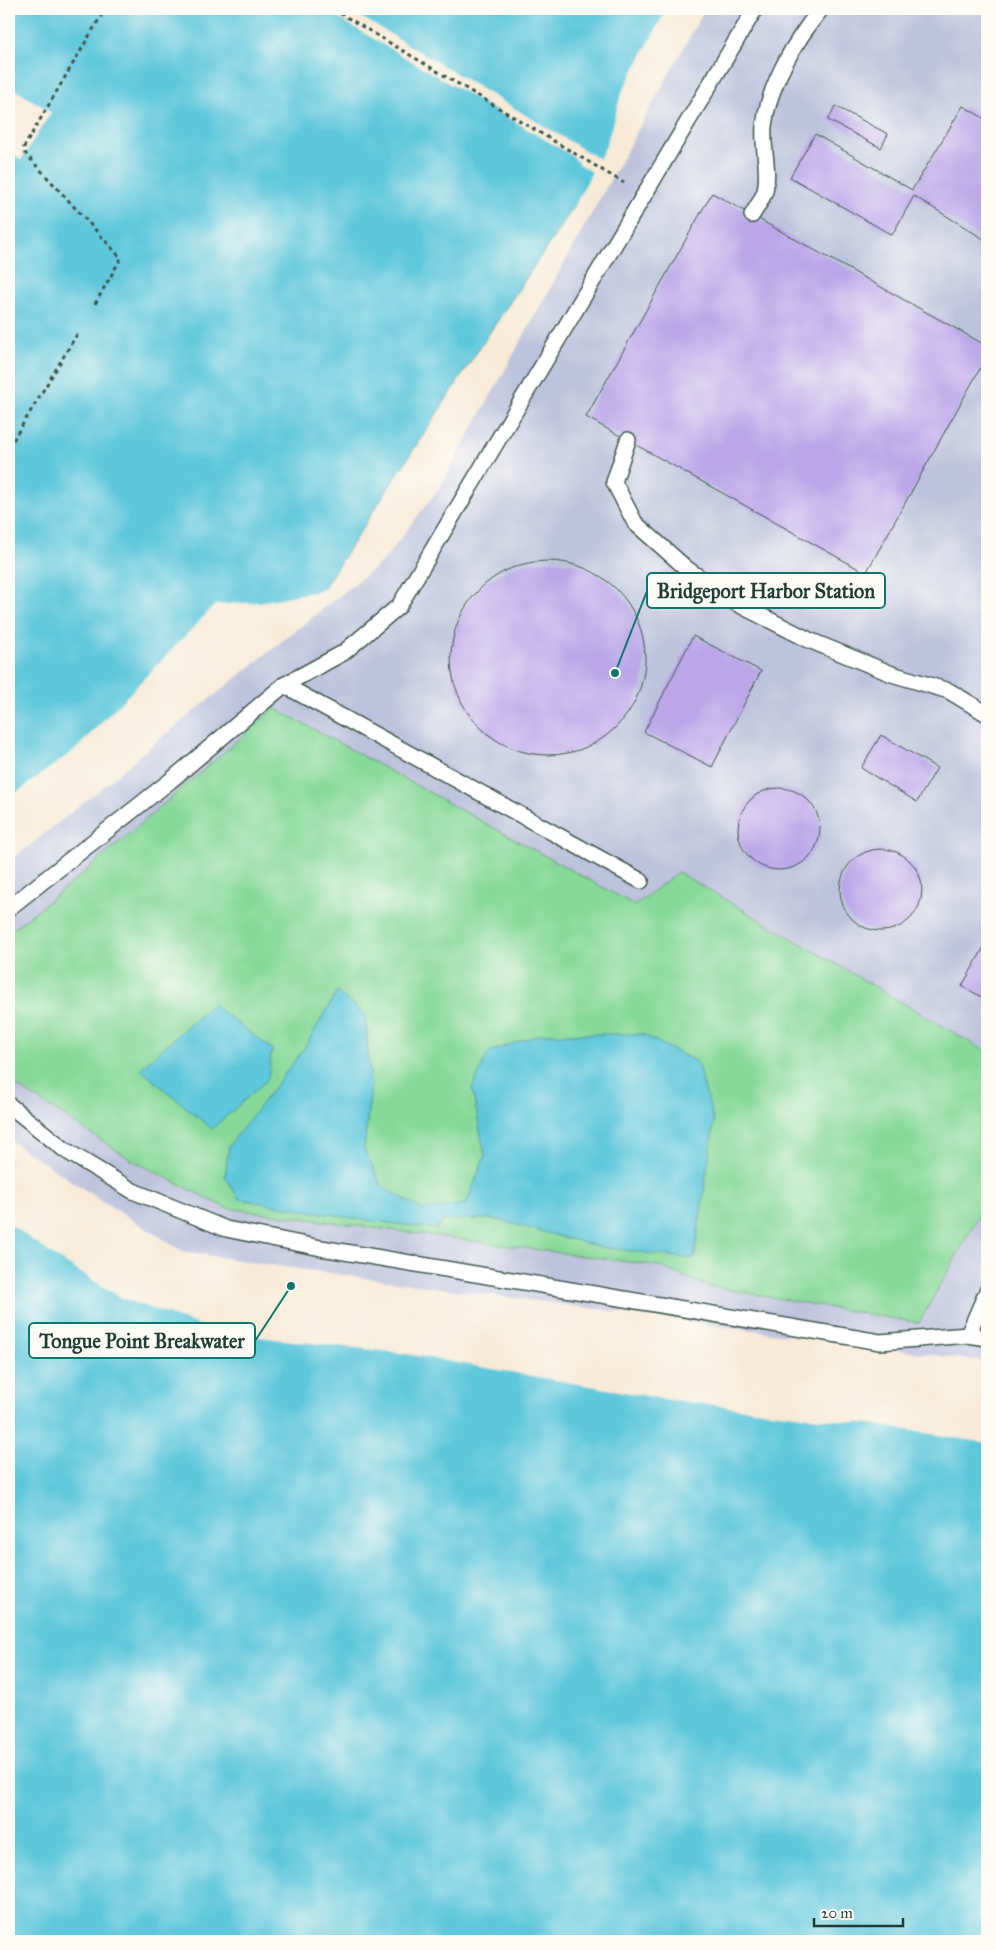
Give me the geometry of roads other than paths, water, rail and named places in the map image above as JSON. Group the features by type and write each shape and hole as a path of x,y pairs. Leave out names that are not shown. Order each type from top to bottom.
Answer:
{"lane":[{"path":"9,908 170,781 284,685 343,653 399,606 755,9"},
{"path":"752,215 764,193 766,180 764,126 771,99 798,39 821,9"},
{"path":"628,440 614,482 634,523 686,568 734,602 809,640 892,674 948,691 987,714"},
{"path":"284,685 641,881"},
{"path":"9,1105 65,1150 133,1192 226,1229 321,1248 880,1342 968,1335 987,1338"},
{"path":"968,1335 987,1291"}],"water":[{"path":"9,9 696,9 612,150 492,329 315,601 9,859"},
{"path":"337,992 365,1014 371,1085 364,1149 382,1186 423,1210 466,1204 485,1156 472,1088 489,1052 541,1034 642,1034 697,1062 714,1122 694,1259 600,1247 494,1219 444,1220 436,1229 352,1218 239,1199 225,1177 229,1146 303,1050"},
{"path":"212,1004 272,1049 268,1079 212,1129 140,1069"},
{"path":"9,1145 181,1253 987,1380 987,1941 9,1941"}],"place":[{"name":"Bridgeport Harbor Station","path":"615,673"},
{"name":"Tongue Point Breakwater","path":"291,1286"}]}
